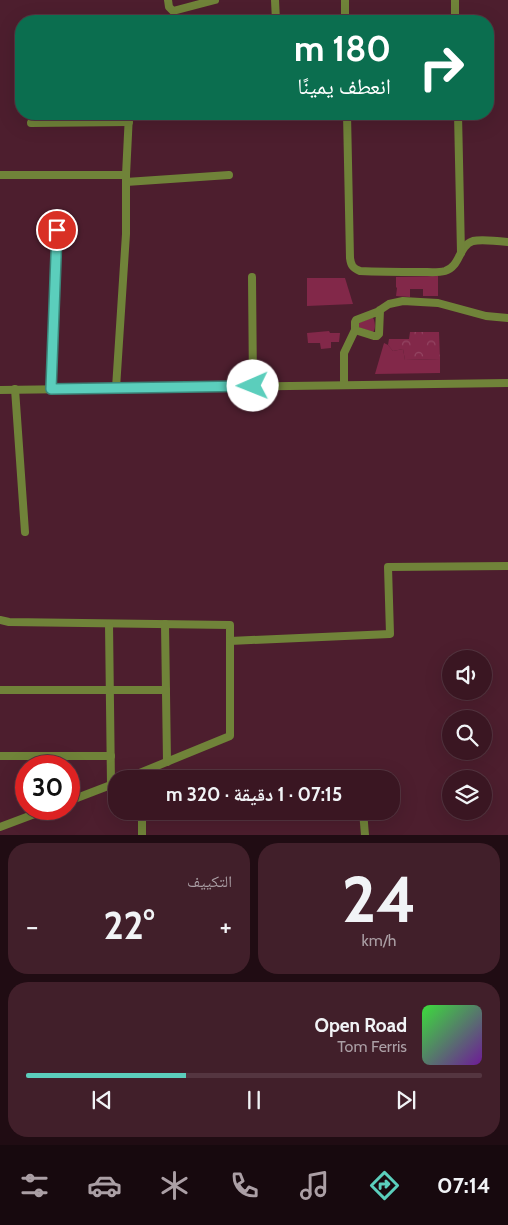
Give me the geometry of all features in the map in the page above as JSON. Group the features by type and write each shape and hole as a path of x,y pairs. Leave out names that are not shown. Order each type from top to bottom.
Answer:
{"street":[{"path":"168,0 169,7 173,11 215,0"},
{"path":"275,0 276,15"},
{"path":"344,0 345,15"},
{"path":"455,0 455,15"},
{"path":"31,123 90,120"},
{"path":"116,388 126,234 129,120"},
{"path":"347,120 350,258 354,268 360,271 444,271 451,268 458,260 467,244 474,241 508,242"},
{"path":"458,120 461,253"},
{"path":"0,175 126,179 229,175"},
{"path":"51,389 57,230"},
{"path":"252,277 253,386"},
{"path":"344,385 344,353 355,330 354,322 389,304 403,301 438,303 486,316 508,318"},
{"path":"355,330 378,336 380,310"},
{"path":"0,390 508,382"},
{"path":"15,389 25,532"},
{"path":"230,641 390,634 388,567 508,566"},
{"path":"0,620 9,622 230,625 230,736 147,770"},
{"path":"109,624 113,770"},
{"path":"165,624 167,762"},
{"path":"0,690 166,690"},
{"path":"0,756 111,756"},
{"path":"80,797 108,785"},
{"path":"0,827 19,820"},
{"path":"142,820 142,835"},
{"path":"364,820 365,835"}],"green space":[{"path":"438,276 438,296 423,296 423,289 410,289 410,297 396,296 396,277"},
{"path":"307,278 345,278 353,304 307,306"},
{"path":"373,318 375,323 373,332 358,327 358,323"},
{"path":"329,331 330,333 340,333 339,342 331,342 331,348 321,349 320,343 308,343 307,333"},
{"path":"410,332 439,332 440,359 405,360 403,349 393,351 388,345 389,339 409,339"},
{"path":"384,343 393,351 403,349 405,360 440,359 440,373 375,374"}],"route":[{"path":"57,230 51,389 253,386"}]}
